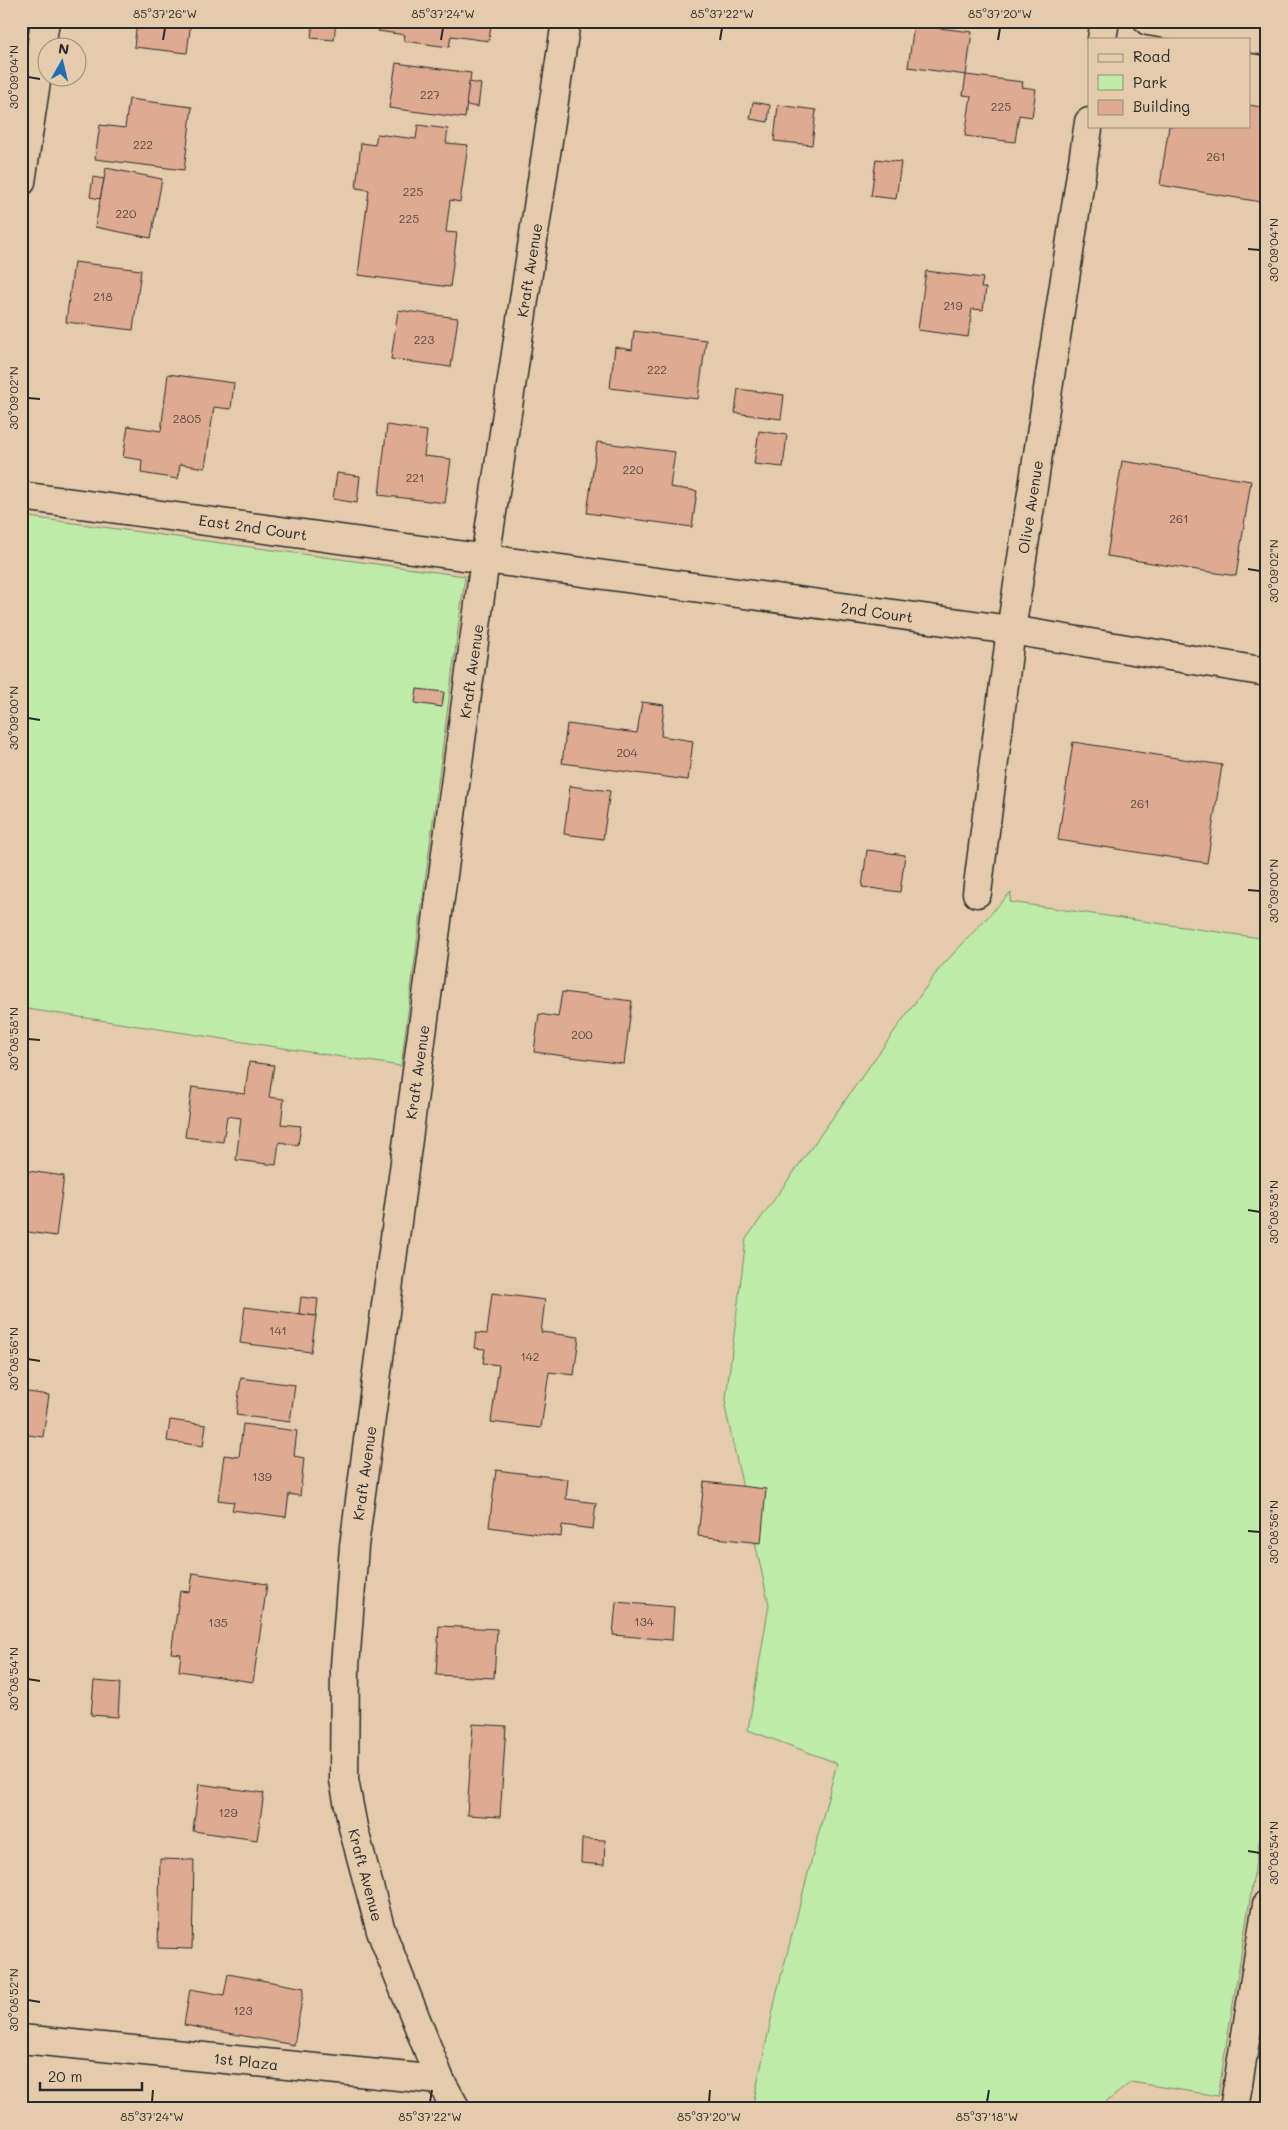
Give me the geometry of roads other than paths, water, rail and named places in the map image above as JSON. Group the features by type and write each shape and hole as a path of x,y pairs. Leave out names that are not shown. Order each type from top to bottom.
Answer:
{"street":[{"path":"21,182 45,21"},
{"name":"Kraft Avenue","path":"456,2109 440,2080 381,1931 353,1827 344,1780 346,1666 354,1546 486,559 566,21"},
{"path":"1102,38 1105,21"},
{"path":"1148,21 1249,38"},
{"path":"1250,38 1267,41"},
{"name":"Olive Avenue","path":"977,893 1011,630 1088,128"},
{"name":"East 2nd Court","path":"21,496 486,559"},
{"name":"2nd Court","path":"486,559 1011,630 1267,672"},
{"path":"1234,2109 1267,1904"},
{"name":"1st Plaza","path":"21,2039 440,2080"}]}
